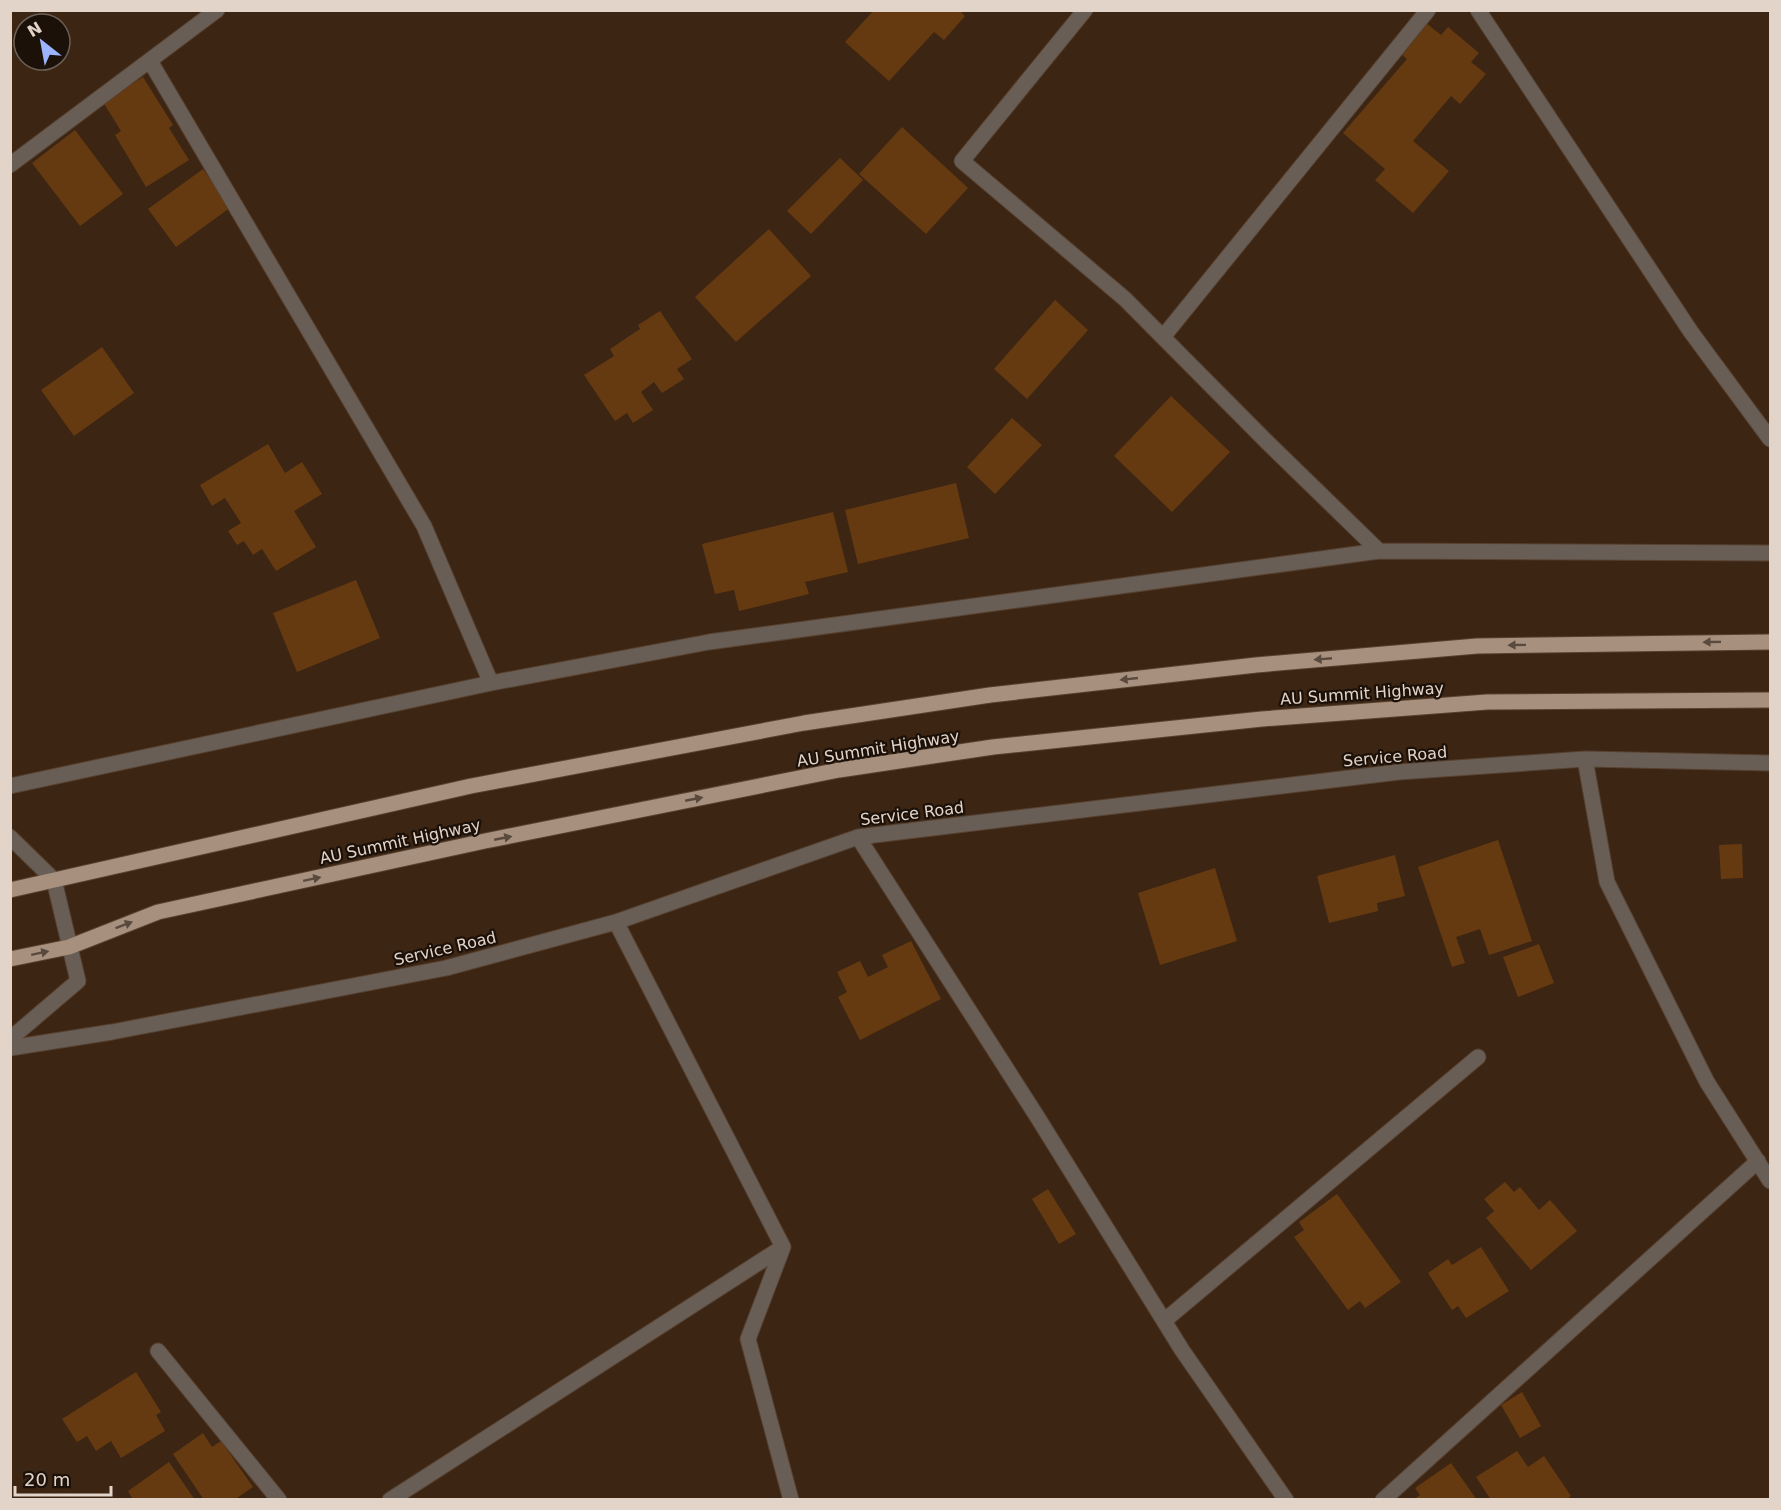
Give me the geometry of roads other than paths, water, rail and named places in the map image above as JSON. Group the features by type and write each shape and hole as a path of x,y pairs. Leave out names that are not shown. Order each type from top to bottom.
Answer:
{"main road":[{"path":"10,890 471,786 804,723 990,695 1256,665 1477,646 1770,642"},
{"name":"AU Summit Highway","path":"10,959 69,947 158,912 485,841 839,770 993,747 1262,719 1487,702 1770,700"}],"street":[{"path":"10,165 217,10"},
{"path":"1085,10 962,161 1125,299 1378,550"},
{"path":"1163,337 1428,10"},
{"path":"1478,10 1691,332 1770,439"},
{"path":"150,61 424,526 490,683"},
{"path":"10,786 490,683 709,642 1378,550 1770,553"},
{"path":"1585,759 1607,882 1707,1082 1770,1181"},
{"name":"Service Road","path":"10,1048 112,1032 446,968 616,922 858,837 1399,772 1585,759 1770,763"},
{"path":"10,837 54,880 78,981 10,1039"},
{"path":"858,837 1038,1118 1164,1321 1286,1500"},
{"path":"616,922 783,1247 748,1339 791,1500"},
{"path":"1164,1321 1478,1057"},
{"path":"1383,1500 1758,1161"},
{"path":"390,1500 783,1247"},
{"path":"158,1351 279,1500"}]}
